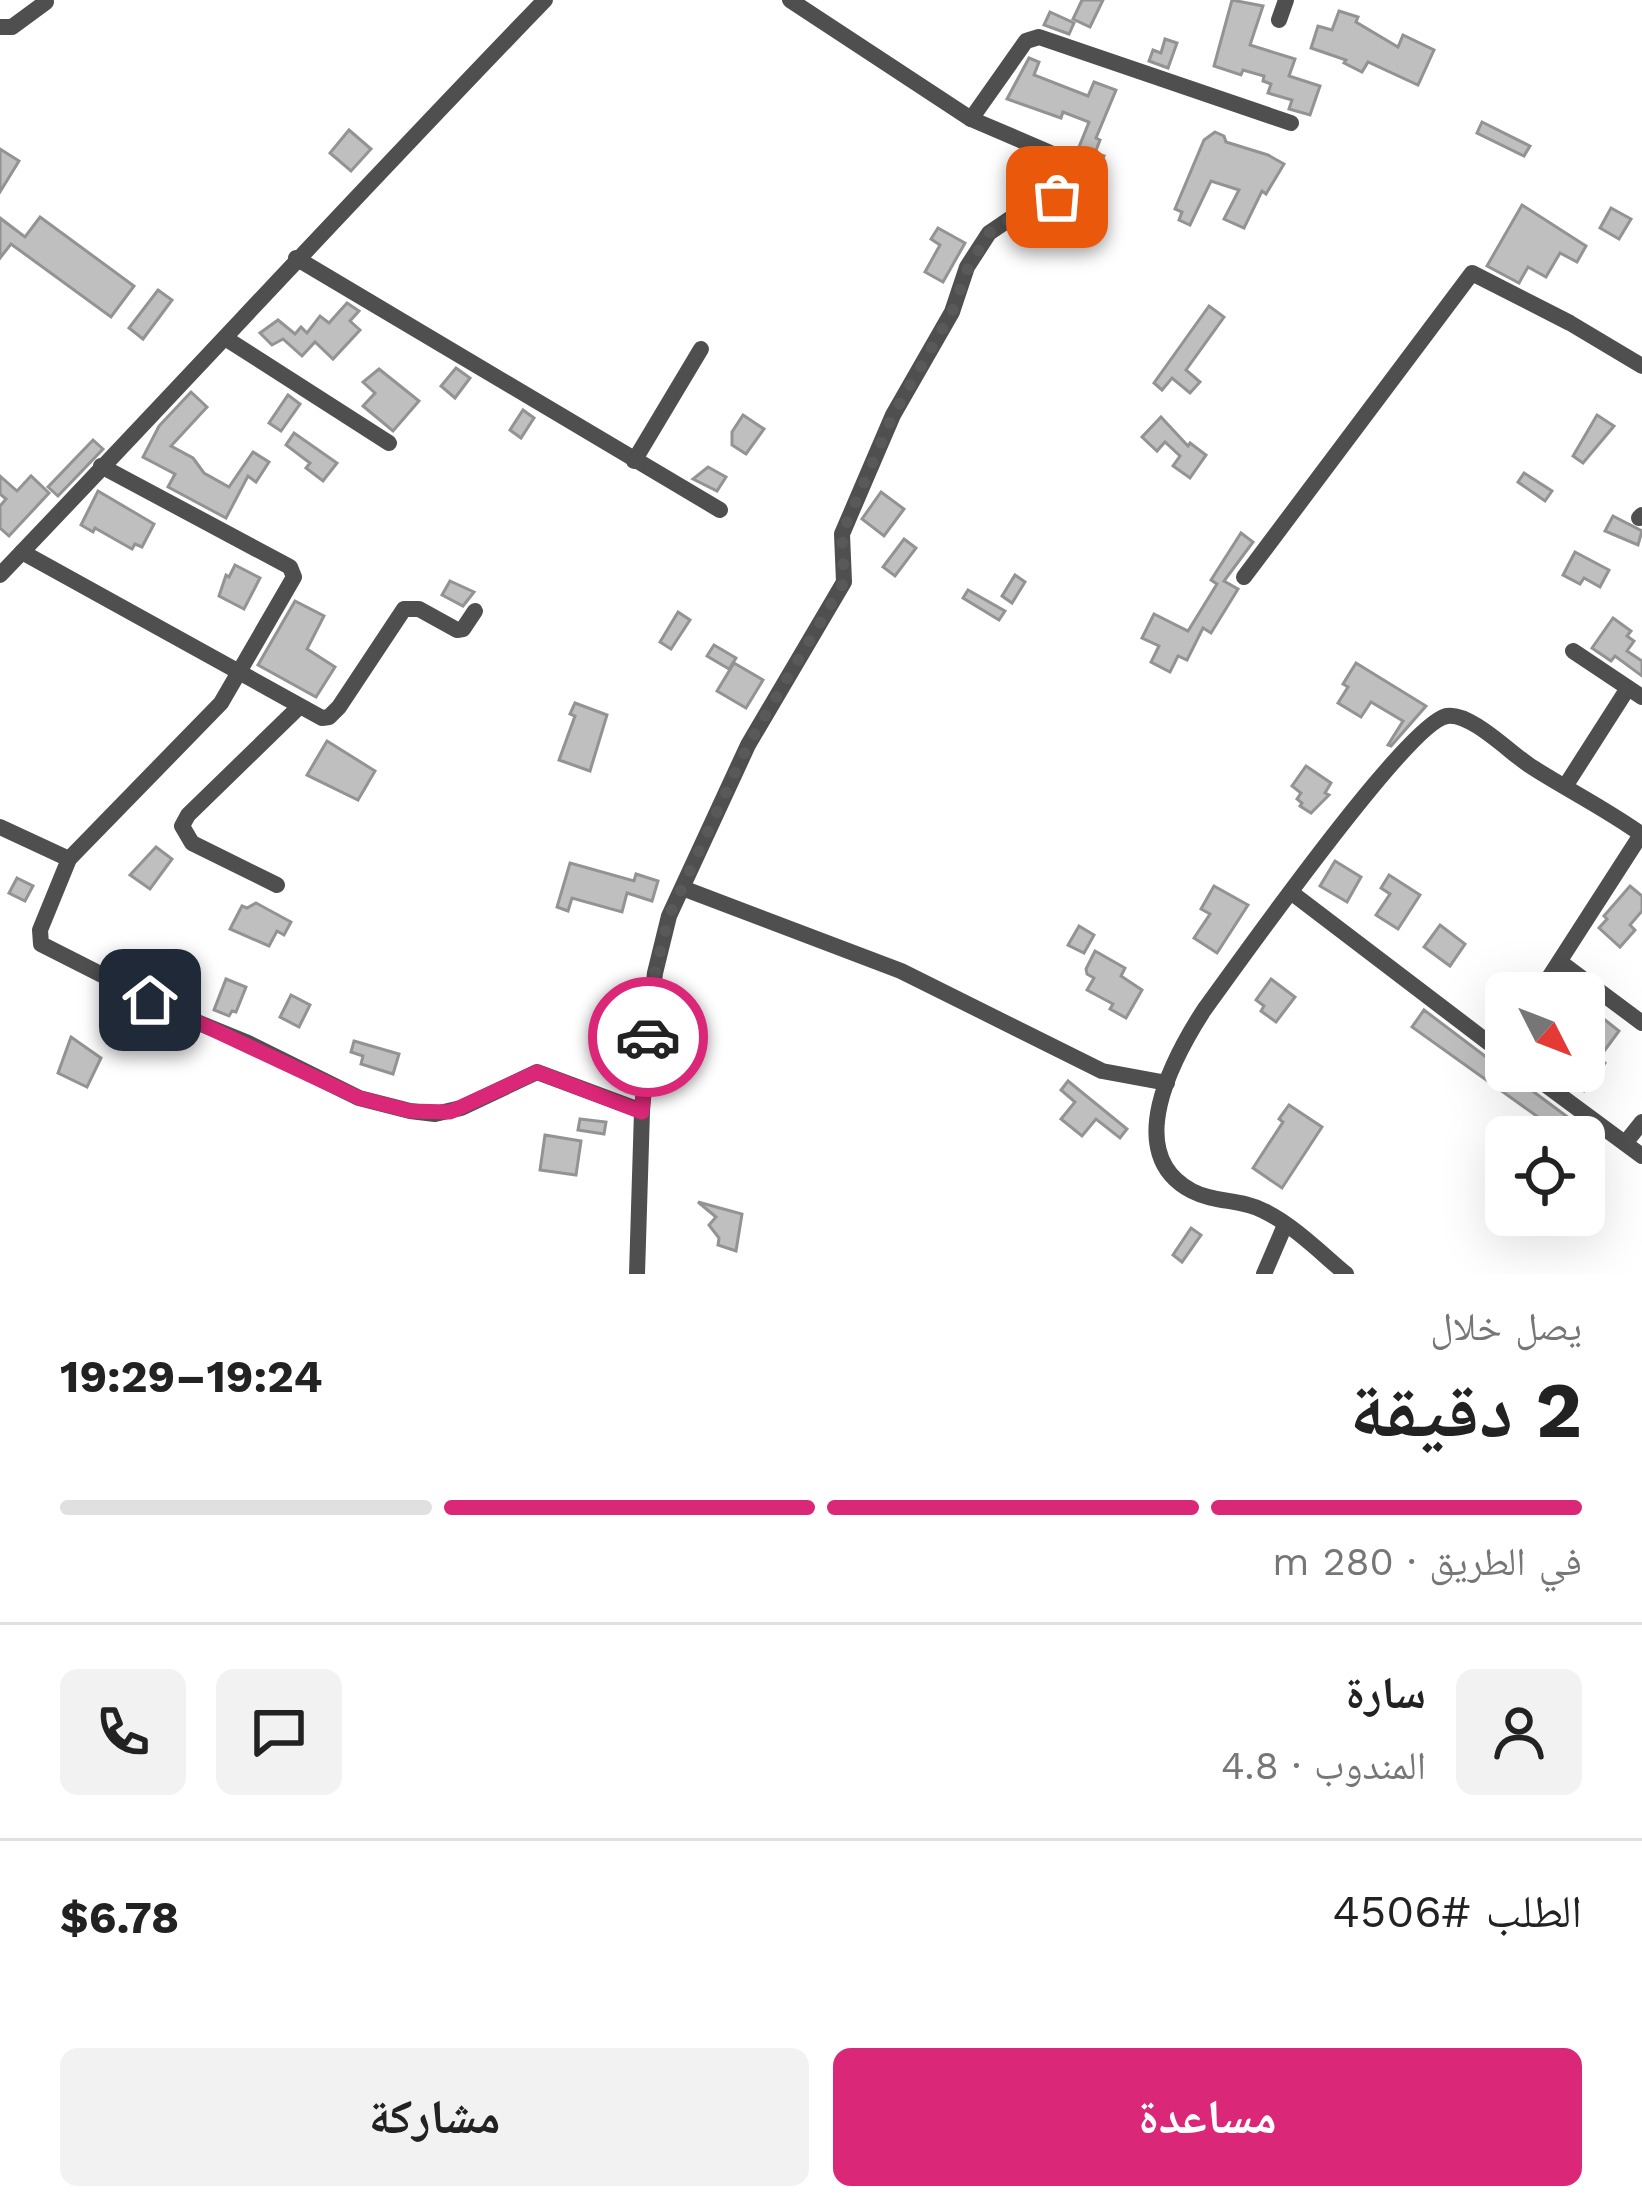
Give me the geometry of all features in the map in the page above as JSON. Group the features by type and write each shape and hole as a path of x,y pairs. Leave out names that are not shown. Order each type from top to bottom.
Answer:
{"street":[{"path":"0,575 545,0"},
{"path":"638,1274 642,1112 655,973 669,916 748,745 844,582 842,534 893,415 952,312 968,268 989,233 1014,216 1051,204 1066,183 1064,164 1053,154 971,119 790,0"},
{"path":"1279,20 1286,0"},
{"path":"0,27 21,22 46,2"},
{"path":"971,119 1027,41 1039,38 1292,124"},
{"path":"296,258 720,510"},
{"path":"1244,577 1472,273 1642,366"},
{"path":"225,338 389,443"},
{"path":"634,461 701,349"},
{"path":"101,466 293,571 292,583 221,704 69,859 40,930 41,944 359,1098 435,1114 461,1108 537,1072 642,1112"},
{"path":"22,552 322,718 333,714 404,609 414,607 458,630 464,629 475,611"},
{"path":"1566,785 1635,692 1573,651"},
{"path":"277,885 192,843 182,826 299,707"},
{"path":"1346,1274 1265,1211 1186,1188 1167,1170 1156,1148 1156,1124 1184,1041 1204,1010 1348,816 1425,730 1447,716 1460,717 1641,833 1553,972"},
{"path":"0,827 69,859"},
{"path":"685,889 901,971 1102,1070 1167,1083"},
{"path":"1292,893 1485,1036"},
{"path":"1560,962 1642,1023"},
{"path":"1556,1092 1642,1156"},
{"path":"1626,1142 1642,1122"},
{"path":"1264,1274 1285,1225"}],"building":[{"path":"1082,0 1103,0 1090,27 1073,19"},
{"path":"1232,0 1263,6 1250,45 1295,59 1289,76 1320,86 1310,115 1289,109 1292,100 1268,93 1271,84 1263,81 1264,76 1214,66"},
{"path":"1339,11 1358,17 1356,22 1398,47 1403,35 1434,50 1418,85 1368,62 1362,72 1346,60 1311,48 1318,26 1332,30"},
{"path":"1050,12 1074,23 1069,34 1044,25"},
{"path":"1165,39 1177,43 1168,68 1149,61 1153,50 1161,53"},
{"path":"1029,58 1039,62 1034,75 1088,96 1094,82 1116,90 1096,138 1100,140 1095,153 1104,156 1099,167 1075,157 1089,122 1063,112 1061,118 1007,99"},
{"path":"1482,122 1530,146 1524,156 1477,133"},
{"path":"349,130 371,149 351,171 330,153"},
{"path":"1215,132 1226,142 1284,164 1266,194 1262,191 1244,228 1224,219 1239,190 1211,181 1190,225 1179,220 1182,212 1175,209 1204,140"},
{"path":"0,149 19,161 0,192"},
{"path":"1522,205 1586,246 1577,262 1560,253 1546,277 1528,267 1519,283 1487,266"},
{"path":"1611,208 1631,219 1619,239 1600,228"},
{"path":"40,217 134,286 111,317 11,244 0,258 0,218 25,237"},
{"path":"938,228 965,243 943,282 925,272 940,245 931,239"},
{"path":"158,290 172,300 143,339 129,328"},
{"path":"347,303 359,311 350,321 360,330 333,359 315,342 302,356 283,339 272,345 260,333 278,320 295,334 301,327 307,333 320,316 329,323"},
{"path":"1209,306 1224,317 1186,370 1200,382 1190,393 1172,378 1162,390 1154,383"},
{"path":"456,368 470,378 455,398 441,386"},
{"path":"379,369 419,401 393,431 363,406 375,393 363,382"},
{"path":"191,392 207,407 171,446 229,487 253,452 269,462 256,482 248,476 226,518 168,487 175,474 143,457 159,426"},
{"path":"288,395 300,404 281,431 269,423"},
{"path":"523,410 534,418 521,438 510,430"},
{"path":"743,415 764,429 746,454 732,445 732,432"},
{"path":"1597,415 1614,426 1583,463 1573,456"},
{"path":"1161,417 1188,446 1206,455 1190,478 1173,466 1180,456 1165,442 1157,451 1142,437"},
{"path":"294,433 337,463 323,481 306,468 310,463 286,445"},
{"path":"93,440 103,449 58,496 48,487"},
{"path":"708,467 726,477 717,491 693,479"},
{"path":"1524,473 1552,491 1545,501 1518,482"},
{"path":"0,476 17,491 31,476 49,493 9,536 0,528 0,506 6,499 0,494"},
{"path":"98,491 154,524 142,547 135,544 132,549 81,525"},
{"path":"881,492 904,509 884,536 862,519"},
{"path":"1613,516 1642,531 1638,545 1605,531"},
{"path":"1241,533 1253,542 1224,581 1238,589 1211,633 1203,628 1187,660 1178,656 1170,672 1151,662 1159,646 1142,638 1154,614 1188,631 1217,584 1211,580"},
{"path":"904,539 916,548 895,576 883,567"},
{"path":"1575,552 1609,570 1600,587 1584,578 1580,584 1563,575"},
{"path":"235,565 260,578 244,609 219,596"},
{"path":"1015,575 1025,582 1012,603 1002,596"},
{"path":"450,581 474,592 463,606 442,595"},
{"path":"968,590 1005,611 999,620 963,598"},
{"path":"295,601 324,616 307,649 335,667 316,697 258,665"},
{"path":"678,612 690,620 671,649 660,642"},
{"path":"1613,618 1631,631 1627,636 1634,641 1627,651 1642,661 1642,676 1615,656 1611,661 1592,648"},
{"path":"714,645 736,658 729,669 707,656"},
{"path":"734,663 763,680 746,708 717,691"},
{"path":"1356,663 1426,706 1391,746 1403,721 1371,702 1361,717 1338,703"},
{"path":"575,703 607,715 590,771 559,760"},
{"path":"327,741 375,771 358,800 307,775"},
{"path":"1306,766 1331,783 1325,793 1329,795 1311,813 1300,806 1301,793 1292,786"},
{"path":"156,847 172,859 150,889 130,875"},
{"path":"1335,861 1361,877 1347,902 1320,886"},
{"path":"570,863 634,881 636,874 658,881 652,901 627,893 622,912 572,898 568,911 557,907"},
{"path":"1389,875 1420,895 1398,929 1376,915 1390,894 1381,888"},
{"path":"17,878 33,886 25,901 9,893"},
{"path":"1214,886 1248,905 1217,953 1194,938 1210,914 1201,909"},
{"path":"1630,886 1642,896 1642,911 1630,925 1635,930 1620,947 1599,928"},
{"path":"256,903 291,922 284,935 277,931 269,946 230,929 242,906"},
{"path":"1440,925 1465,944 1450,966 1424,947"},
{"path":"1079,926 1094,935 1084,953 1068,945"},
{"path":"1095,951 1125,968 1121,976 1142,990 1126,1018 1110,1009 1113,1004 1087,990 1094,978 1086,969"},
{"path":"226,979 246,987 236,1012 229,1016 214,1010"},
{"path":"1271,979 1295,997 1276,1022 1261,1011 1264,1006 1256,1000"},
{"path":"291,995 310,1005 299,1027 280,1017"},
{"path":"1424,1010 1485,1056 1485,1079 1412,1027"},
{"path":"1605,1020 1619,1031 1605,1050"},
{"path":"71,1037 101,1058 87,1087 58,1073"},
{"path":"354,1041 399,1054 393,1074 361,1064 363,1056 351,1052"},
{"path":"1068,1081 1127,1129 1120,1138 1096,1119 1082,1136 1061,1119 1075,1102 1061,1090"},
{"path":"1503,1092 1534,1092 1566,1116 1537,1116"},
{"path":"1289,1105 1322,1127 1282,1188 1253,1168"},
{"path":"580,1119 606,1122 604,1134 578,1130"},
{"path":"545,1135 581,1141 576,1175 540,1170"},
{"path":"698,1202 742,1214 736,1251 718,1245 719,1238 709,1225 716,1217"},
{"path":"1191,1228 1201,1235 1182,1262 1173,1255"}],"way so far":[{"path":"648,1037 655,973 669,916 748,745 844,582 842,534 893,415 952,312 968,268 989,233 1014,216 1039,211 1057,197"}],"route":[{"path":"150,1000 359,1098 435,1114 461,1108 537,1072 642,1112 648,1037"}]}
